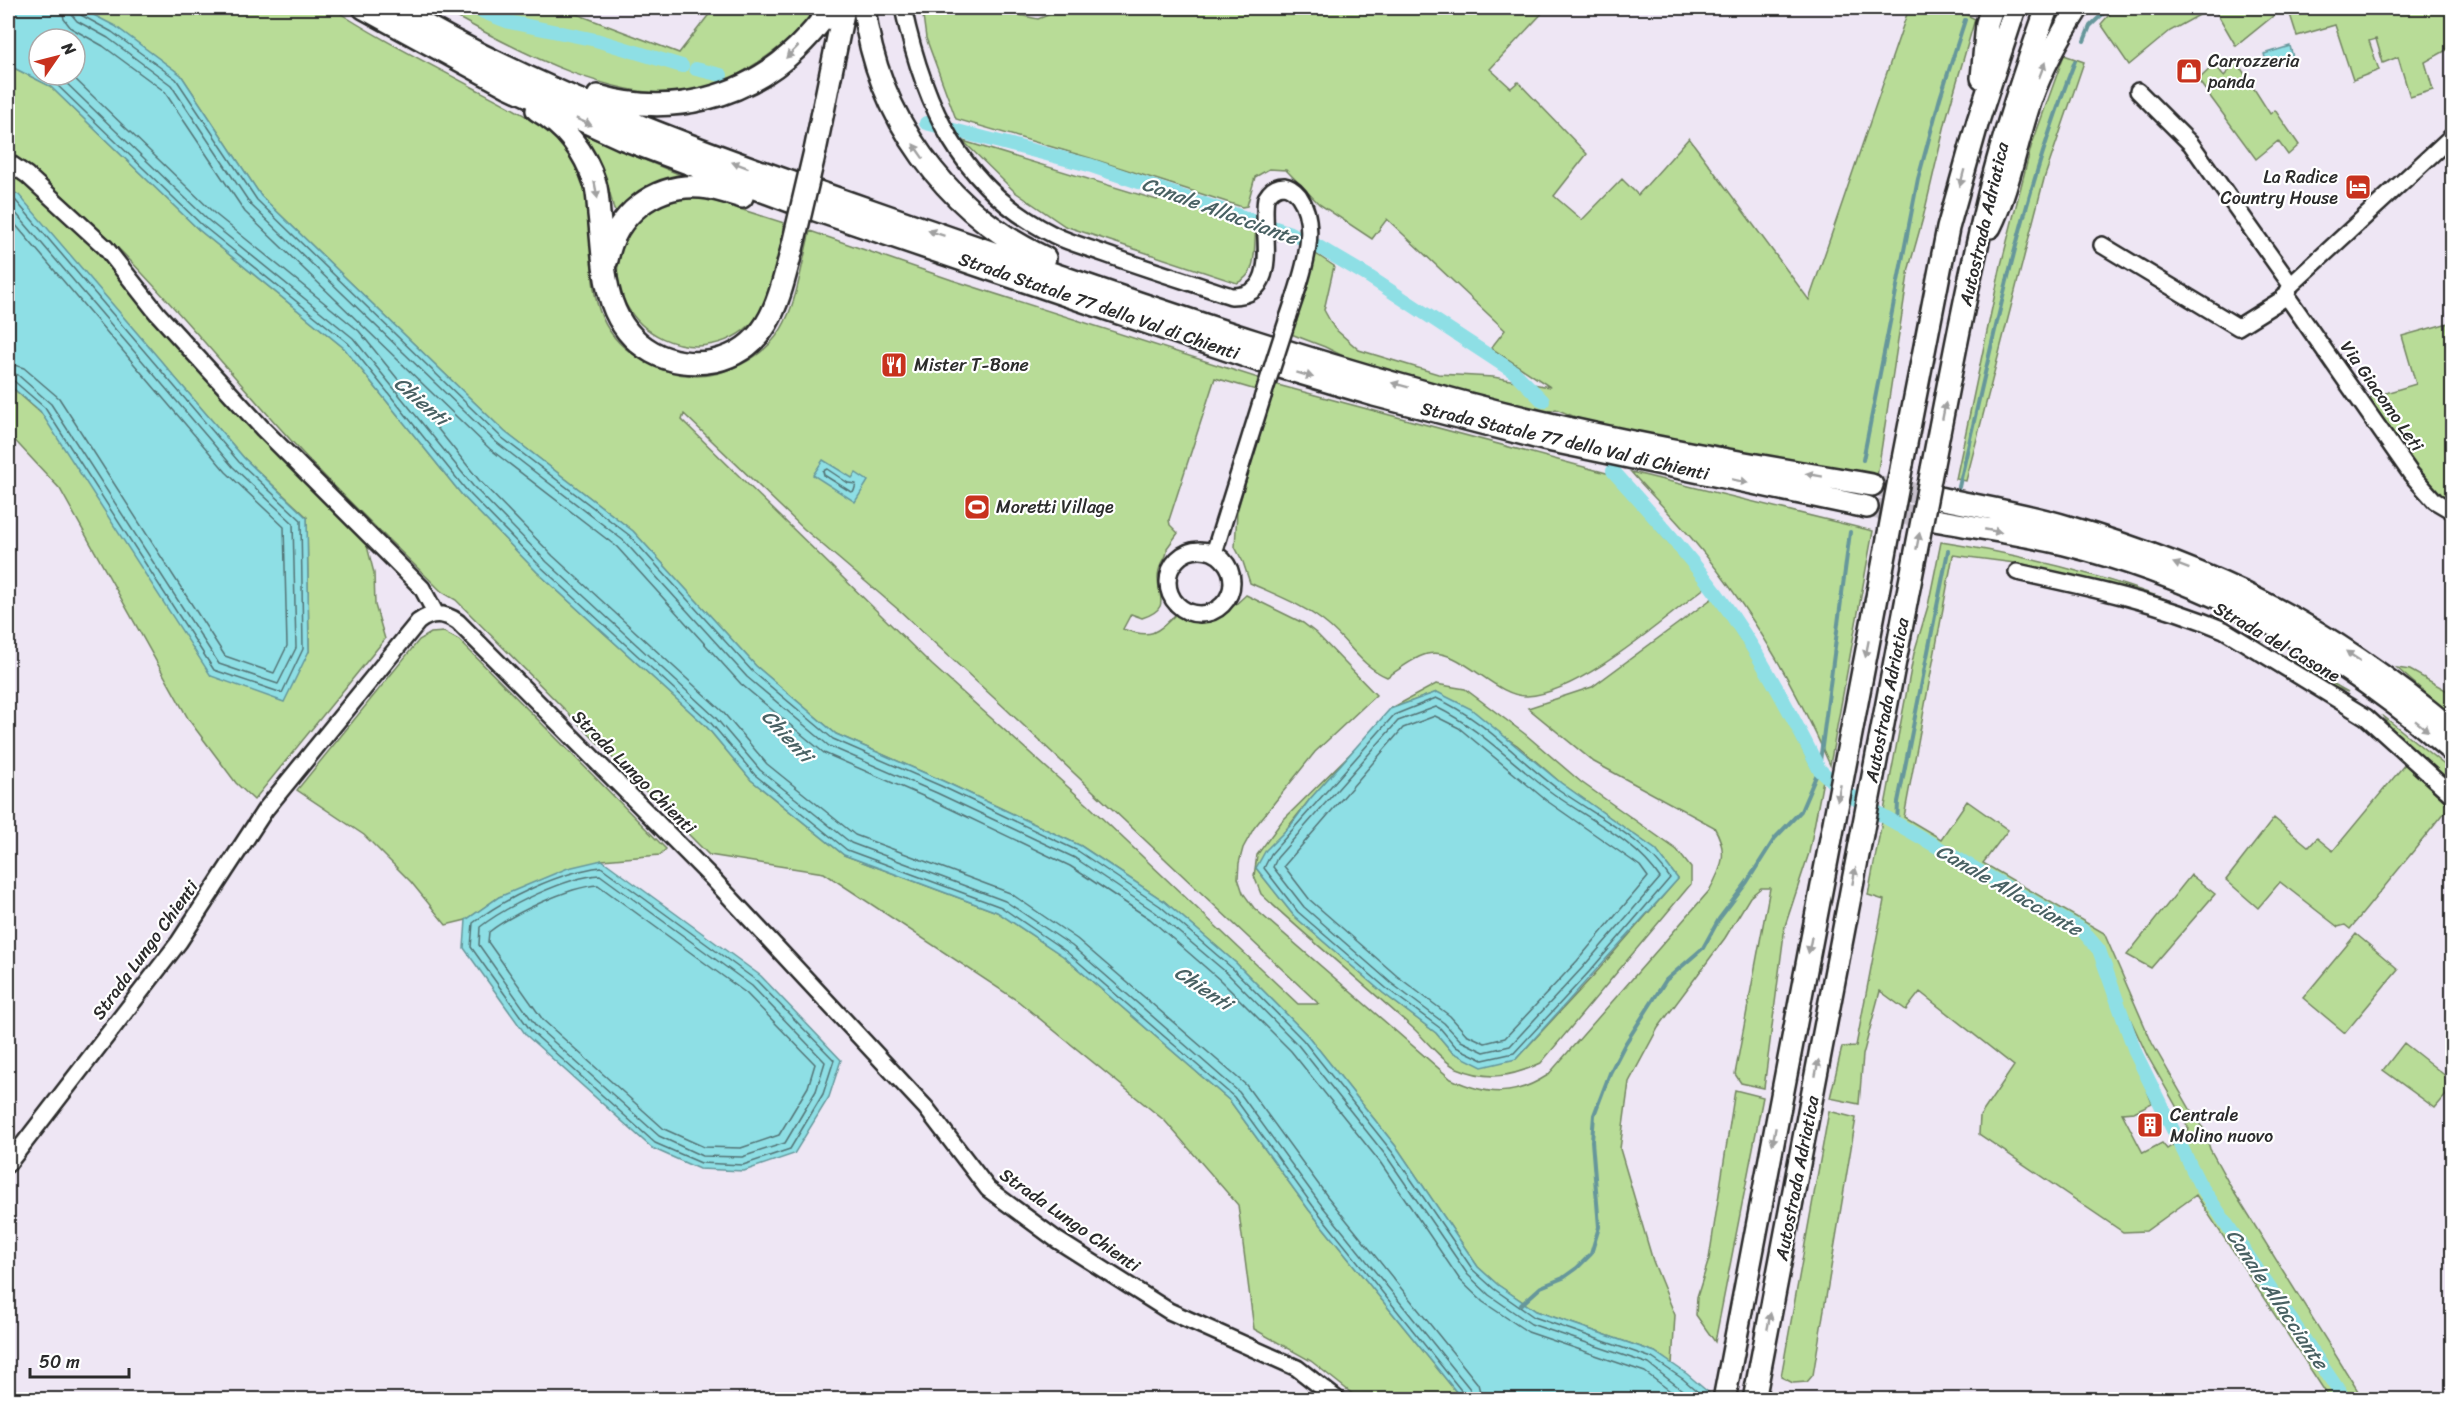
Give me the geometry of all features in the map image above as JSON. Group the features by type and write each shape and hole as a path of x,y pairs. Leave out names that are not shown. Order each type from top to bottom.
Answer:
{"highway":[{"path":"357,8 383,28 539,111 569,136 588,165 596,186 610,303 623,326 646,348 665,358 701,363 733,354 751,342 765,328 778,302 814,152 844,8"},
{"name":"Strada Statale 77 della Val di Chienti","path":"364,8 508,87 621,138 795,203 1272,365 1374,395 1540,430 1867,507"},
{"name":"Strada Statale 77 della Val di Chienti","path":"395,8 472,51 565,96 690,147 1275,350 1540,430"},
{"path":"417,8 479,43 553,79 623,104 654,106 686,104 720,95 761,77 784,61 807,38 830,8"},
{"path":"864,8 876,69 911,141 933,173 989,225 1021,247 1055,263 1279,339 1317,362"},
{"path":"1978,122 1987,23 1992,8"},
{"name":"Autostrada Adriatica","path":"1724,1400 1948,228 2014,8"},
{"name":"Autostrada Adriatica","path":"1754,1400 1873,772 1973,263 1994,175 2021,82 2047,8"},
{"path":"1973,263 2003,202 2031,101 2046,60 2078,8"},
{"path":"606,269 614,236 632,211 656,195 688,186 723,191 944,263 984,266"},
{"name":"Strada Statale 77 della Val di Chienti","path":"1617,448 1872,485"},
{"path":"1939,498 2066,526 2198,572 2264,603 2328,639 2402,688 2452,730"},
{"path":"1935,520 2065,544 2127,563 2199,590 2255,616 2320,653 2392,701 2452,751"}],"street":[{"path":"903,8 915,61 952,146 970,169 1005,203 1021,216 1055,236 1231,296 1242,296 1251,292 1263,275 1267,239 1265,202 1268,194 1275,188 1287,186 1293,189 1303,202 1308,230 1307,250 1214,553"},
{"name":"Via Giacomo Leti","path":"2138,91 2191,144 2411,474 2435,501 2452,511"},
{"path":"2102,245 2238,327 2289,290 2452,136"},
{"path":"8,162 27,175 105,247 157,313 263,429 422,588 436,614"},
{"path":"1189,551 1214,553 1221,558 1231,574 1230,593 1217,609 1207,613 1187,611 1172,598 1168,579 1170,570 1175,561 1189,551"},
{"name":"Strada del Casone","path":"2017,572 2106,591 2200,620 2224,630 2366,717 2452,795"},
{"name":"Strada Lungo Chienti","path":"8,1164 179,942 265,810 418,622 436,614 448,616 458,622 711,877 926,1108 988,1189 1058,1239 1169,1311 1297,1368 1338,1400"}],"green space":[{"path":"80,8 332,8 384,40 530,119 551,134 577,167 584,180 589,208 592,274 599,309 606,325 616,339 630,352 657,368 680,374 711,375 744,363 763,351 777,336 787,318 800,278 810,231 952,280 1258,378 1256,390 1215,378 1169,520 1170,525 1178,533 1167,548 1159,570 1161,604 1152,614 1142,618 1131,614 1123,629 1140,634 1152,633 1176,614 1198,620 1214,618 1229,610 1246,595 1303,623 1316,633 1376,695 1315,752 1254,828 1243,848 1238,878 1243,893 1254,908 1451,1079 1464,1085 1501,1092 1524,1087 1548,1075 1714,883 1722,860 1722,852 1719,836 1714,827 1594,762 1528,708 1592,687 1714,597 1772,689 1814,772 1823,780 1809,853 1785,926 1764,1088 1741,1083 1735,1074 1770,888 1761,888 1750,897 1725,938 1658,1028 1629,1082 1620,1149 1653,1261 1675,1315 1672,1364 1655,1352 1536,1311 1498,1285 1478,1267 1398,1149 1308,1036 1236,963 1164,901 1081,846 836,734 756,666 633,531 505,432 261,196 181,75 115,27","holes":["684,414 804,529 900,611 1319,1004 1298,1004 1087,804 932,665 682,420"]},
{"path":"441,8 561,8 679,53 714,8 816,8 790,38 752,66 718,85 680,93 645,92 609,85 572,73 501,41"},
{"path":"922,8 985,8 1038,19 1066,8 1263,8 1268,12 1273,8 1547,8 1490,69 1511,88 1518,82 1587,154 1554,196 1582,220 1622,179 1638,195 1689,138 1809,300 1909,8 1953,8 1975,19 1947,116 1909,268 1877,477 1597,426 1556,409 1542,413 1359,364 1325,347 1291,334 1308,284 1313,252 1334,266 1324,310 1334,328 1359,350 1438,374 1493,377 1550,387 1491,348 1505,330 1387,219 1372,239 1319,204 1286,170 1269,169 1255,177 1247,206 1242,207 1090,158 956,119 926,38"},
{"path":"2115,8 2212,8 2170,31 2129,65 2101,24"},
{"path":"2214,8 2283,8 2236,46"},
{"path":"2288,8 2452,8 2452,47 2425,62 2433,90 2410,97 2398,57 2383,63 2376,39 2369,41 2379,70 2353,80 2335,25 2297,36"},
{"path":"2064,55 2084,62 2044,179 1966,481 1956,479 2001,265 2031,147"},
{"path":"2237,62 2270,114 2275,110 2299,145 2288,155 2278,141 2256,159 2198,80 2215,64 2224,76"},
{"path":"8,65 27,74 27,87 51,87 199,230 344,348 462,495 537,572 706,726 751,780 844,855 997,912 1063,956 1230,1101 1309,1210 1462,1399 1359,1399 1311,1361 1254,1329 1238,1205 1165,1121 1018,1001 824,873 709,855 456,600 442,592 325,477 120,250 85,216 8,152"},
{"path":"580,133 688,178 622,213 614,210 602,169"},
{"path":"963,141 1157,200 1161,197 1256,228 1252,267 1244,279 1237,283 1065,226 1015,192"},
{"path":"8,172 39,195 95,247 366,542 374,573 375,605 385,639 254,800 236,783 189,720 60,489 8,433 8,384 309,651 307,517 244,458 19,196 8,189"},
{"path":"683,191 784,223 776,271 765,305 759,315 737,335 713,344 687,345 662,338 641,324 626,304 618,279 620,250 632,222 649,208"},
{"path":"2452,322 2452,407 2447,409 2452,426 2452,504 2427,483 2405,456 2369,398 2416,384 2402,336"},
{"path":"1274,384 1610,474 1706,587 1596,669 1548,692 1527,696 1515,694 1502,689 1452,657 1439,654 1422,656 1387,677 1370,667 1319,618 1290,601 1250,583 1235,547 1237,512"},
{"path":"1631,472 1873,531 1830,765 1802,705 1752,619 1714,565"},
{"path":"1941,542 2025,558 2106,579 2200,613 2265,644 2213,620 2067,576 2023,564 1953,555 1904,817 1941,839 1967,801 2008,830 1983,863 2104,933 2152,1043 2197,1121 2204,1129 2210,1149 2232,1189 2363,1399 2330,1399 2196,1195 2146,1231 2123,1232 1979,1134 1980,1116 2014,1066 1920,992 1906,1010 1880,991 1863,1055 1859,1104 1830,1098 1842,1047 1856,1046 1884,900 1868,895 1914,653 1928,606","holes":["2119,995 2147,1055 2189,1129 2171,1138 2173,1145 2167,1149 2162,1143 2143,1153 2122,1113 2134,1112 2152,1103 2114,1005"]},
{"path":"444,632 459,640 666,849 660,855 602,860 499,897 466,920 446,925 411,882 364,835 297,790 419,640 431,633"},
{"path":"2281,654 2348,692 2327,685"},
{"path":"2397,668 2410,670 2451,693 2452,691 2452,716"},
{"path":"1436,684 1465,689 1525,734 1581,782 1677,850 1691,868 1691,884 1541,1063 1520,1072 1500,1076 1468,1072 1446,1061 1413,1028 1261,894 1254,876 1257,855 1282,821 1356,748 1310,799 1256,868 1294,916 1383,993 1436,1033 1452,1052 1516,1059 1678,879 1656,850 1561,783 1517,745 1437,692 1390,709"},
{"path":"2382,715 2452,771 2452,786 2398,738"},
{"path":"2405,764 2450,806 2350,929 2345,925 2338,927 2280,882 2258,908 2226,880 2274,818 2309,847 2317,838 2333,851"},
{"path":"2191,875 2215,894 2151,968 2127,955"},
{"path":"2356,934 2398,969 2345,1033 2303,998"},
{"path":"2404,1043 2452,1081 2452,1088 2435,1108 2383,1070"},
{"path":"1735,1090 1763,1097 1715,1342 1696,1315 1697,1297 1709,1259"},
{"path":"1829,1111 1856,1118 1813,1375 1807,1382 1793,1383 1781,1377"}],"water":[{"name":"Chienti","path":"8,8 80,8 115,26 181,75 261,196 505,432 633,531 756,666 836,734 1081,846 1164,901 1236,963 1308,1036 1398,1149 1478,1267 1498,1285 1536,1311 1655,1352 1687,1374 1716,1399 1462,1399 1309,1210 1230,1101 1063,956 997,912 844,855 751,780 706,726 537,572 462,495 344,348 199,230 51,87 87,87 87,27 27,27 27,74 8,65"},
{"path":"2290,46 2293,57 2267,65 2264,54"},
{"path":"8,189 19,195 244,458 307,518 309,651 284,702 211,676 40,411 8,384"},
{"path":"823,460 852,478 856,473 868,481 855,502 813,475"},
{"path":"1437,692 1471,709 1561,783 1656,850 1678,879 1516,1059 1482,1067 1452,1052 1436,1033 1383,993 1294,916 1256,868 1266,850 1291,825 1310,799 1390,709"},
{"path":"602,860 761,976 841,1060 829,1097 794,1154 744,1171 699,1169 652,1148 526,1035 464,948 466,920 499,897 568,868"}],"waterway":[{"name":"Canale Allacciante","path":"473,8 509,22 596,40 682,66"},
{"path":"2084,41 2090,26 2109,8"},
{"path":"1863,460 1918,179 1940,98 1965,20"},
{"path":"1959,487 2023,219 2075,61"},
{"name":"Canale Allacciante","path":"696,69 721,75"},
{"name":"Canale Allacciante","path":"926,123 1089,165 1290,233 1312,243 1368,276 1514,372 1543,401"},
{"name":"Canale Allacciante","path":"1613,471 1680,547 1732,615 1772,680 1819,769 1840,789 1880,814 2082,930 2099,950 2136,1054 2199,1183 2345,1400"},
{"path":"1521,1305 1541,1287 1563,1278 1577,1268 1591,1254 1599,1227 1592,1141 1594,1115 1610,1073 1625,1044 1666,980 1703,948 1719,919 1747,882 1775,838 1801,811 1819,769 1850,532"},
{"path":"1897,824 1898,802 1948,551"}],"tunnel":[{"path":"1872,485 1939,498"},
{"path":"1867,507 1935,520"}],"place":[{"name":"Carrozzeria panda","path":"2189,71"},
{"name":"La Radice Country House","path":"2358,187"},
{"name":"Mister T-Bone","path":"894,365"},
{"name":"Moretti Village","path":"977,507"},
{"name":"Centrale Molino nuovo","path":"2150,1125"}]}
